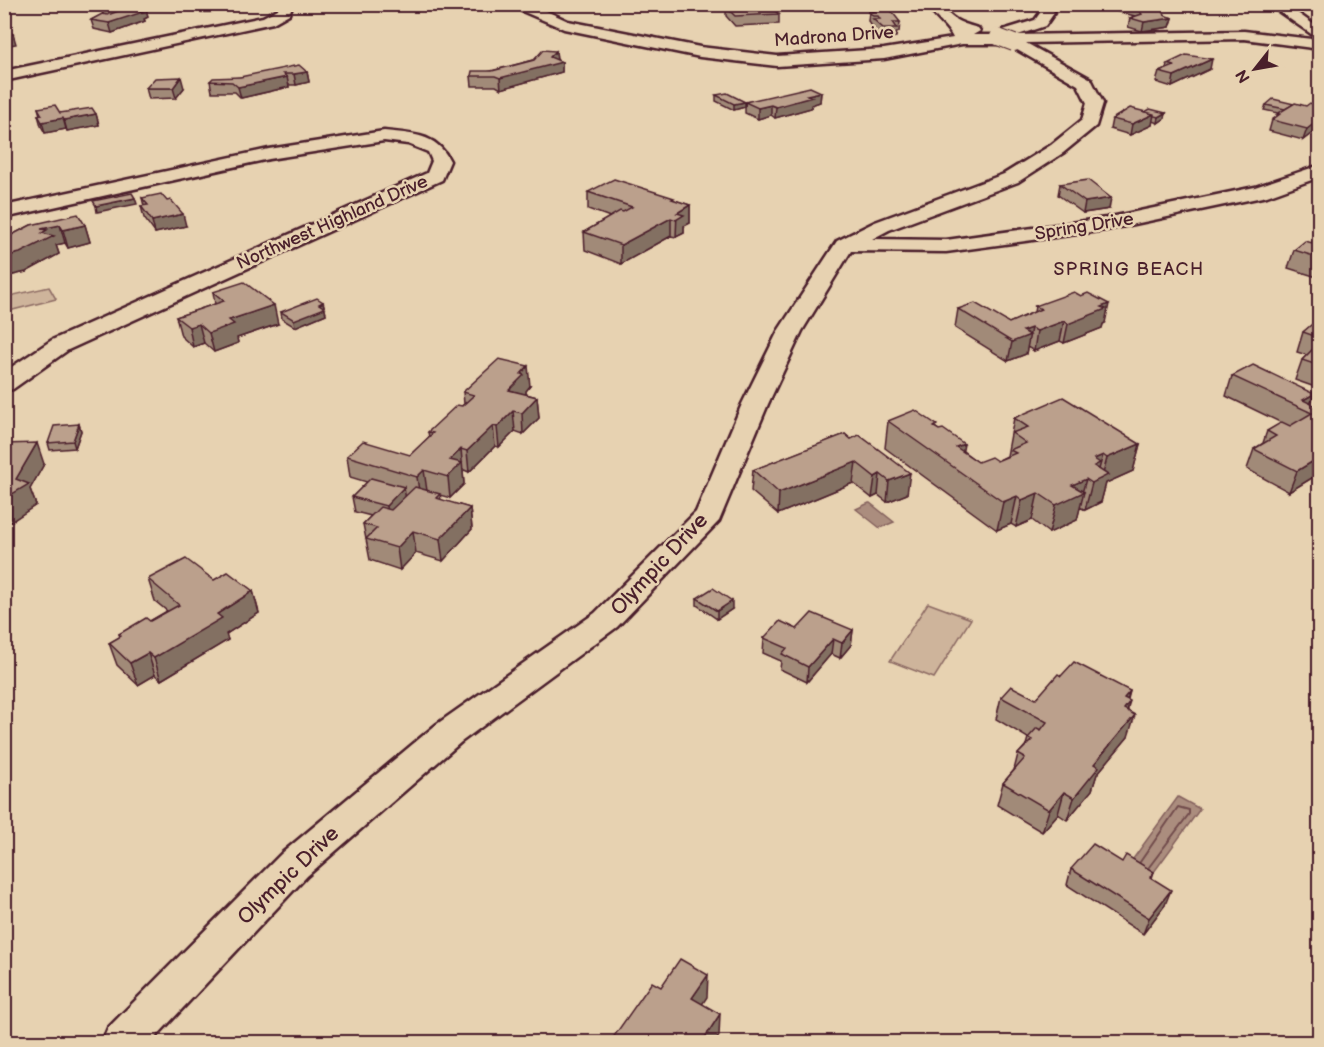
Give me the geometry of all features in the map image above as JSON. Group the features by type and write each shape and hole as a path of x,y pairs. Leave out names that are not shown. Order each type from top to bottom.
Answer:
{"street":[{"path":"4,76 268,20 284,11 286,4"},
{"name":"Madrona Drive","path":"523,4 527,9 564,25 700,52 777,61 884,54 958,34"},
{"path":"844,245 882,226 1011,178 1058,149 1090,122 1095,103 1086,82 1001,38 958,34 938,10 936,4"},
{"path":"1001,38 1040,23 1047,13 1044,4"},
{"path":"1275,4 1320,36"},
{"path":"958,34 1244,35 1320,45"},
{"name":"Northwest Highland Drive","path":"4,212 269,154 384,136 412,139 435,149 441,161 435,176 60,345 4,384"},
{"name":"Spring Drive","path":"844,245 946,246 1106,224 1260,192 1320,170"},
{"name":"Olympic Drive","path":"123,1042 294,865 449,733 606,620 709,515 755,404 790,331 844,245"}],"shaded area":[{"path":"49,287 56,299 5,312 5,297"},
{"path":"928,603 971,619 934,678 890,661"}],"water":[{"path":"870,503 894,522 880,528 856,509"},
{"path":"1178,797 1200,809 1151,876 1130,863"}],"building":[{"path":"132,4 146,8 138,11 143,12 109,23 91,20 102,14 108,15 121,10 101,6"},
{"path":"204,4 216,4 212,8 201,7"},
{"path":"765,4 779,14 735,16 726,7"},
{"path":"1129,4 1158,4 1166,16 1173,18 1144,22 1130,18 1142,14 1137,7"},
{"path":"889,8 900,22 893,22 897,28 883,28 873,19 880,19 878,16 873,16 869,12 876,11 874,9"},
{"path":"4,28 13,34 4,36"},
{"path":"543,50 556,51 550,57 562,62 500,78 471,76 472,71 492,71 534,60"},
{"path":"1186,55 1212,59 1174,76 1159,72 1174,66 1167,64"},
{"path":"299,65 307,72 283,74 287,77 238,87 232,82 210,81 213,78 240,77"},
{"path":"181,77 173,88 146,88 155,78"},
{"path":"810,87 821,92 807,95 812,97 776,107 771,105 758,108 745,102"},
{"path":"727,93 745,102 734,104 716,95"},
{"path":"1273,99 1294,104 1285,109 1266,105"},
{"path":"1295,103 1306,106 1310,103 1320,107 1320,119 1307,129 1272,120 1280,114 1277,114"},
{"path":"55,105 60,113 92,108 96,114 42,122 38,115 42,115 38,108"},
{"path":"1130,108 1154,114 1132,124 1112,119"},
{"path":"1150,109 1166,113 1159,117 1145,112"},
{"path":"614,179 690,205 677,213 684,215 676,220 671,218 621,245 584,232 620,211 623,212 632,207 588,192"},
{"path":"1088,180 1111,198 1085,202 1060,184"},
{"path":"132,193 135,198 96,206 93,201"},
{"path":"161,194 167,201 171,200 183,214 152,221 141,206 148,205 142,198"},
{"path":"78,214 85,225 63,230 60,225 41,229 47,230 42,233 54,236 20,253 4,257 4,242 7,241 4,239 31,225"},
{"path":"1305,241 1320,245 1320,258 1294,250"},
{"path":"244,282 274,305 229,320 234,324 209,333 199,324 189,327 176,317 224,301 213,292"},
{"path":"1074,292 1081,296 1088,293 1109,304 1101,307 1106,309 1068,324 1064,321 1037,331 1031,328 1023,331 1030,335 1012,342 958,309 975,303 1009,323 1041,309 1035,306"},
{"path":"317,298 323,302 319,304 325,308 294,320 281,312"},
{"path":"1320,319 1320,338 1303,332"},
{"path":"1315,347 1320,349 1320,366 1302,360"},
{"path":"499,359 528,366 521,374 524,375 509,390 537,397 522,413 513,411 497,427 493,426 467,451 461,449 450,460 462,463 448,477 424,470 417,477 347,456 363,441 410,455 433,433 428,432 457,405 462,406 474,395 463,392"},
{"path":"1253,365 1314,394 1303,400 1320,408 1320,457 1297,471 1254,449 1276,436 1267,431 1282,422 1290,426 1312,413 1232,376"},
{"path":"1063,397 1140,444 1107,458 1103,455 1094,459 1100,463 1094,466 1108,475 1092,483 1086,479 1072,485 1084,492 1056,505 1038,493 1022,500 1017,496 1003,502 888,421 915,410 937,425 934,427 939,430 943,429 964,444 956,447 978,462 991,457 997,461 1016,453 1010,450 1026,443 1012,433 1028,427 1014,418"},
{"path":"79,424 73,441 48,443 54,426"},
{"path":"845,434 851,439 859,435 910,473 889,481 880,474 875,477 856,462 779,493 753,470"},
{"path":"37,443 16,479 29,484 4,499 4,444"},
{"path":"371,478 404,487 386,506 352,497"},
{"path":"415,487 440,494 436,498 470,508 440,539 413,531 397,548 366,539 377,528 363,524 380,507 391,510"},
{"path":"186,559 214,580 228,572 253,591 217,614 222,618 154,658 148,653 130,663 109,643 121,636 119,634 146,618 150,621 179,605 148,579"},
{"path":"713,588 732,601 717,611 697,598"},
{"path":"812,613 853,630 842,643 833,639 808,667 782,654 787,648 764,638 780,621 797,629"},
{"path":"1074,662 1130,691 1124,698 1130,701 1124,709 1135,715 1094,764 1099,767 1074,798 1064,792 1049,810 1003,783 1025,758 1018,754 1032,740 1028,738 1037,728 1041,730 1047,722 1001,697 1011,686 1036,699 1058,674 1061,676"},
{"path":"1093,844 1122,862 1126,855 1154,872 1150,877 1171,890 1149,918 1071,869"},
{"path":"680,959 708,975 692,998 720,1014 702,1042 610,1042 652,982 661,987"}],"district":[{"name":"SPRING BEACH","path":"1129,269"}]}
